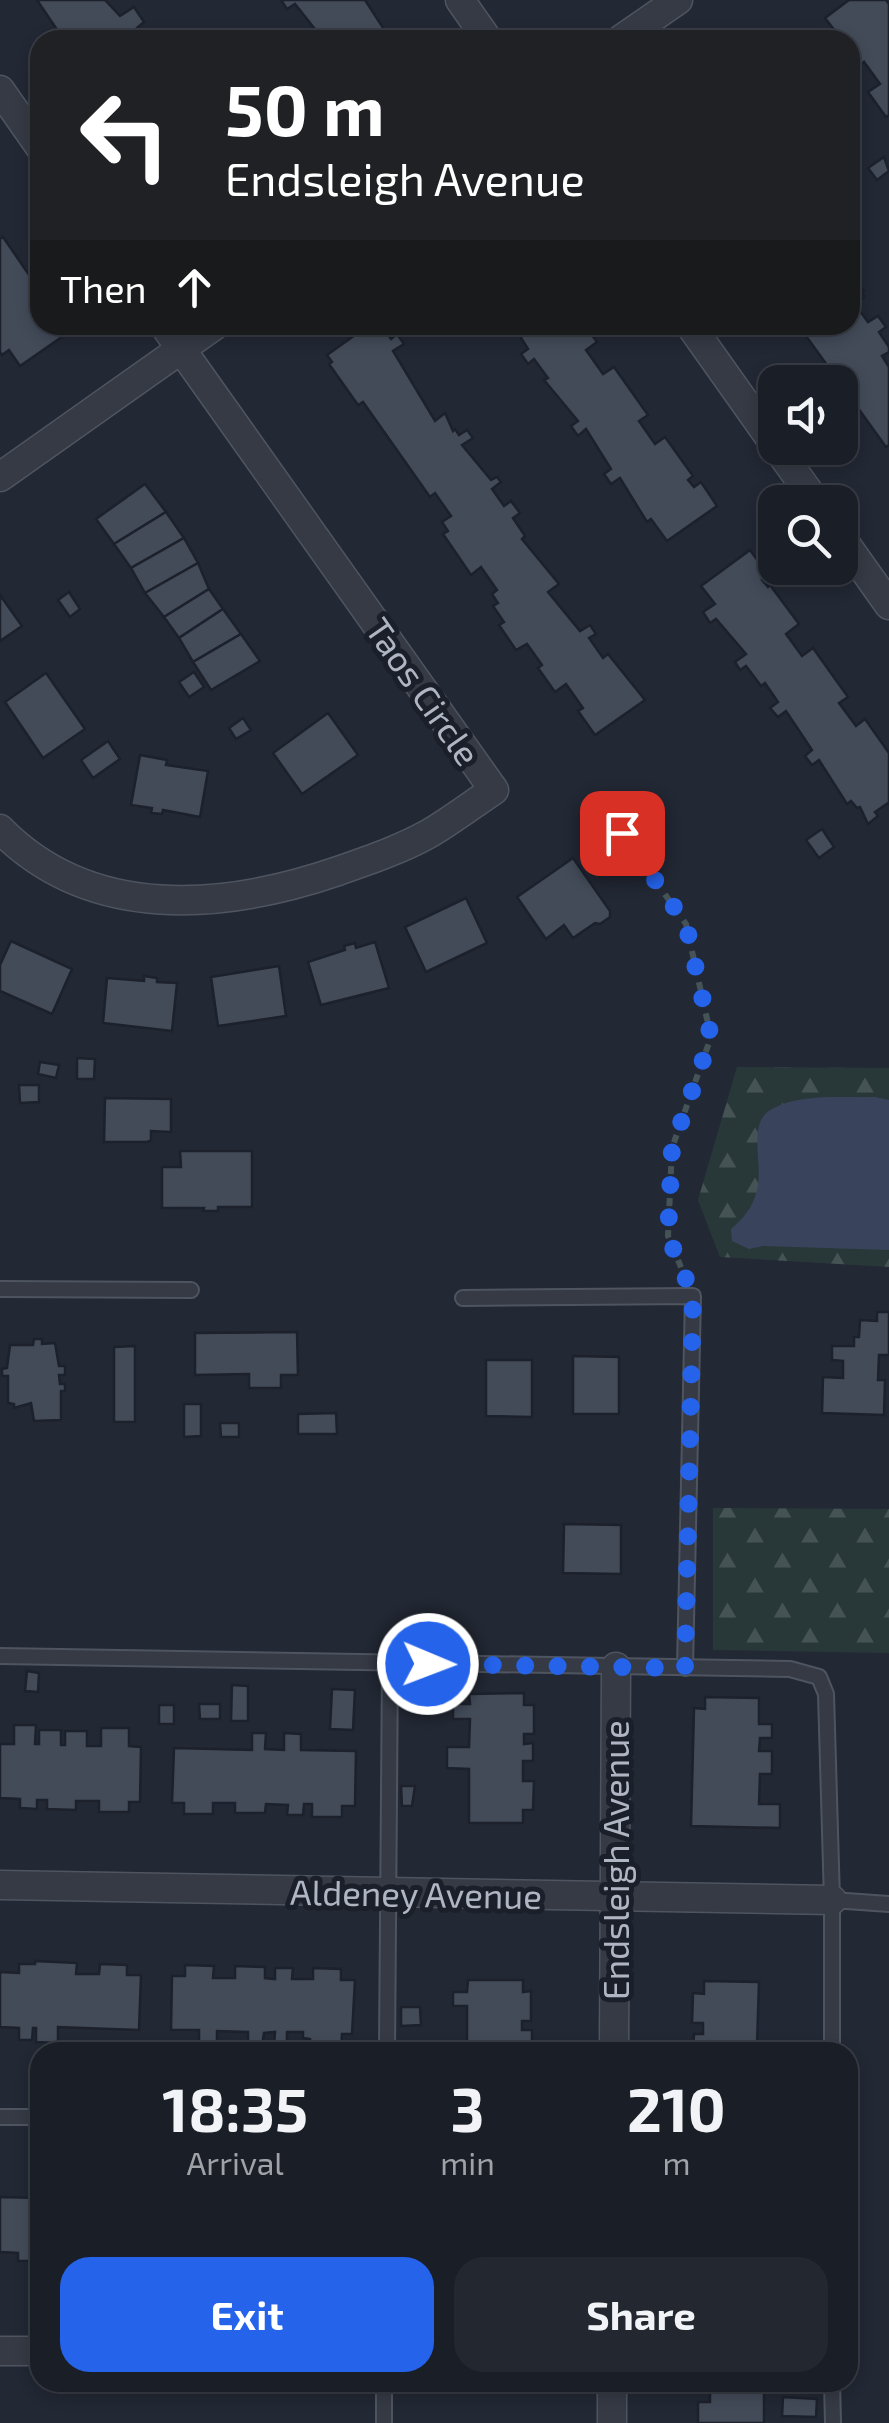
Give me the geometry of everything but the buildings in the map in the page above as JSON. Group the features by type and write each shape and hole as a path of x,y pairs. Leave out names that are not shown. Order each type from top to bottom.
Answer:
{"street":[{"path":"460,0 481,30"},
{"path":"634,30 678,0"},
{"path":"0,90 30,134"},
{"path":"171,335 181,349"},
{"path":"0,476 201,335"},
{"path":"697,335 758,421"},
{"name":"Taos Circle","path":"0,829 39,862 105,892 142,900 212,900 270,891 372,859 428,834 494,790 181,349"},
{"path":"858,562 889,606"},
{"name":"Endsleigh Avenue","path":"614,2042 616,1666"},
{"name":"Aldeney Avenue","path":"0,1885 832,1900"},
{"path":"0,2350 30,2352"},
{"path":"612,2392 612,2423"}],"lane":[{"path":"0,1289 190,1290"},
{"path":"463,1298 693,1296 685,1668"},
{"path":"0,1656 790,1670 819,1676 826,1694 832,2042"},
{"path":"387,2042 390,1663"},
{"path":"832,1900 889,1904"},
{"path":"0,2117 30,2118"},
{"path":"384,2392 384,2423"},
{"path":"832,2392 833,2423"}],"path":[{"path":"600,802 686,924 711,1037 672,1148 668,1236 693,1296"}],"green space":[{"path":"737,1067 889,1068 889,1267 720,1257 698,1200"},
{"path":"713,1508 889,1509 889,1653 713,1650"}],"water":[{"path":"875,1097 889,1100 889,1250 763,1246 749,1249 732,1241 731,1229 747,1212 757,1190 758,1134 764,1115 796,1101"}],"route":[{"path":"428,1664 685,1668 693,1296 668,1236 672,1148 711,1037 686,924 622,833"}]}
